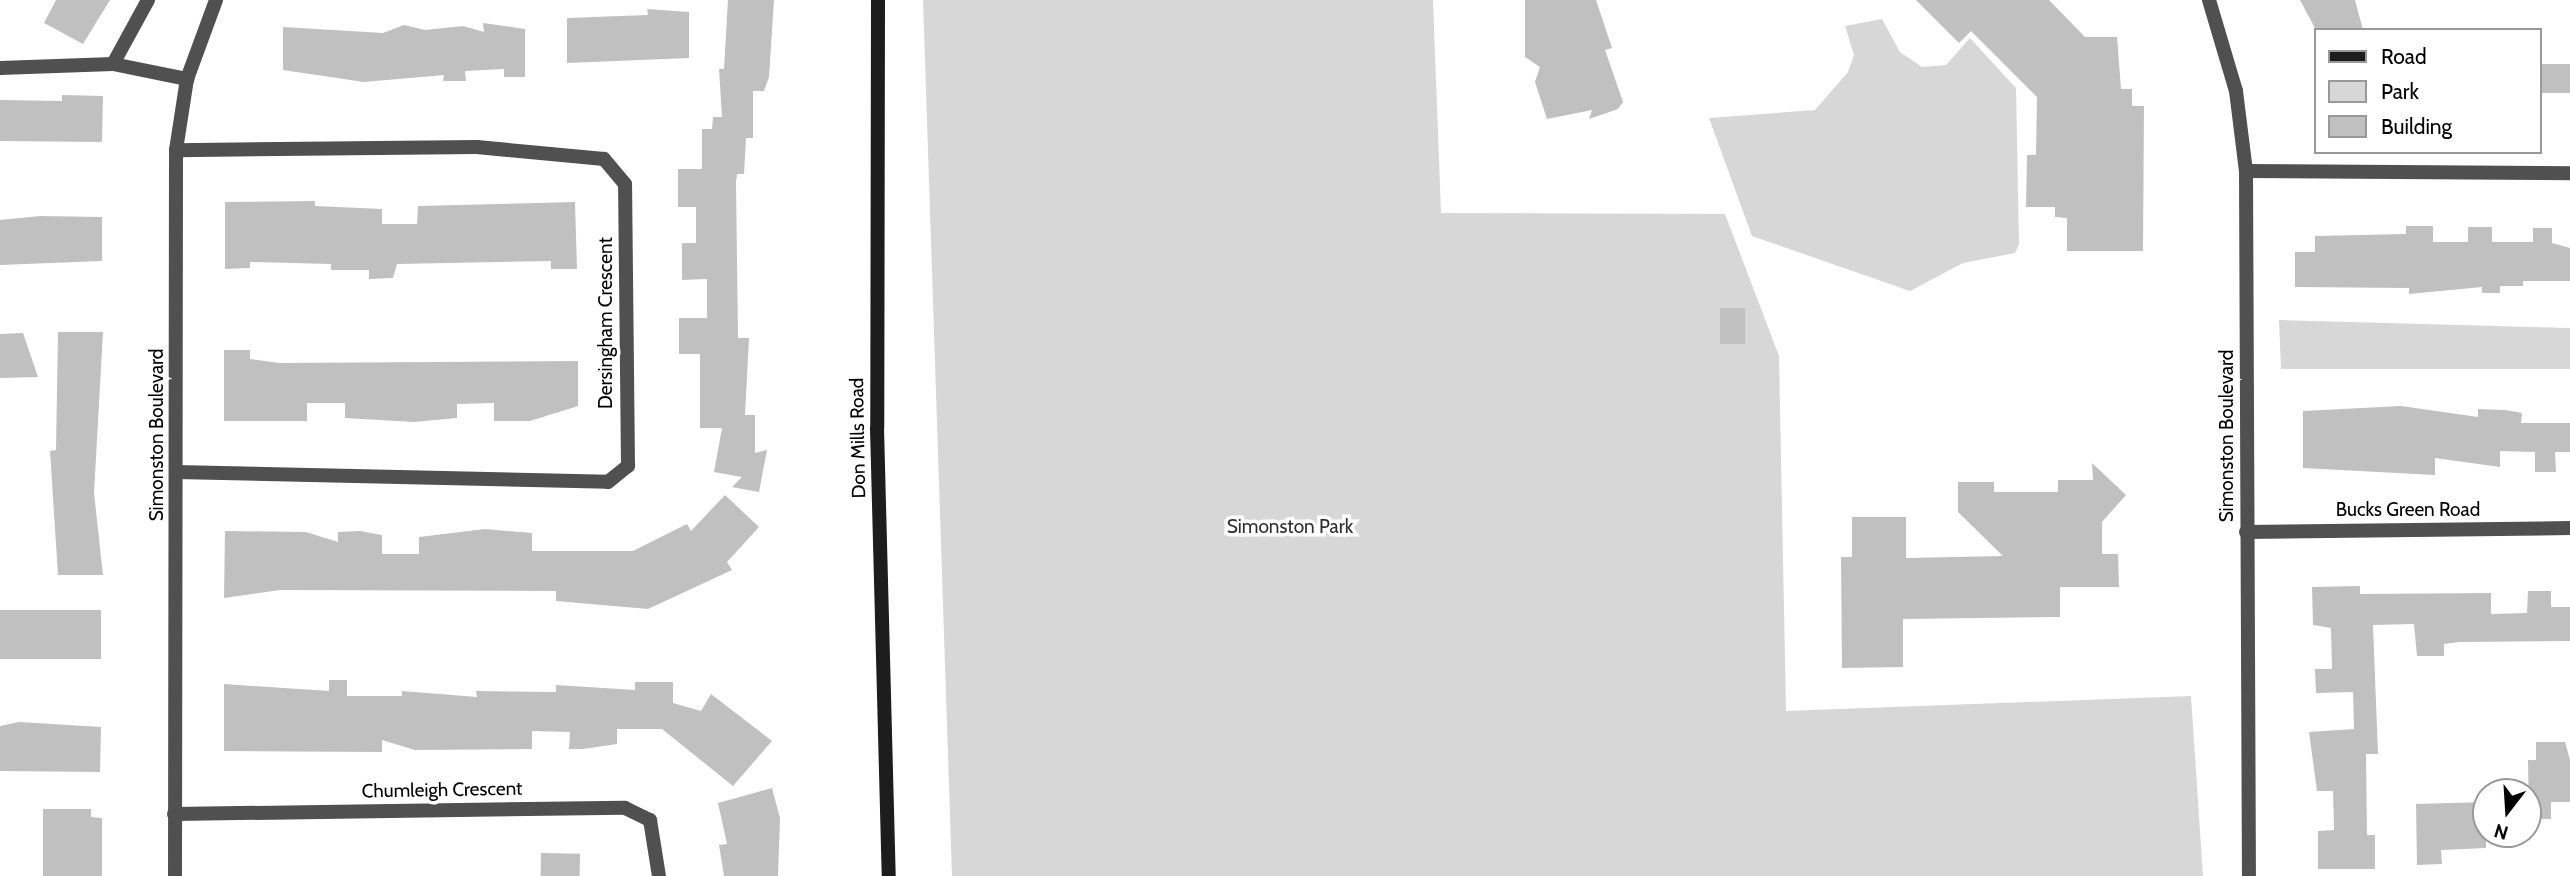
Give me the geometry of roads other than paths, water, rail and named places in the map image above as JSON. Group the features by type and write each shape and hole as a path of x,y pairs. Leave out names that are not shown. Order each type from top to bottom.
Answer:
{"main road":[{"name":"Don Mills Road","path":"878,0 877,428 889,876"}],"street":[{"path":"113,64 148,0"},
{"name":"Simonston Boulevard","path":"175,876 176,150 187,79 216,0"},
{"name":"Simonston Boulevard","path":"2209,0 2236,91 2246,171 2249,876"},
{"path":"0,68 113,64 187,79"},
{"name":"Dersingham Crescent","path":"176,150 477,146 604,159 625,184 628,466 608,482 176,472"},
{"path":"2246,171 2570,173"},
{"name":"Bucks Green Road","path":"2246,532 2570,528"},
{"name":"Chumleigh Crescent","path":"174,814 625,808 650,820 659,876"}],"park label":[{"name":"Simonston Park","path":"1290,527"}]}
